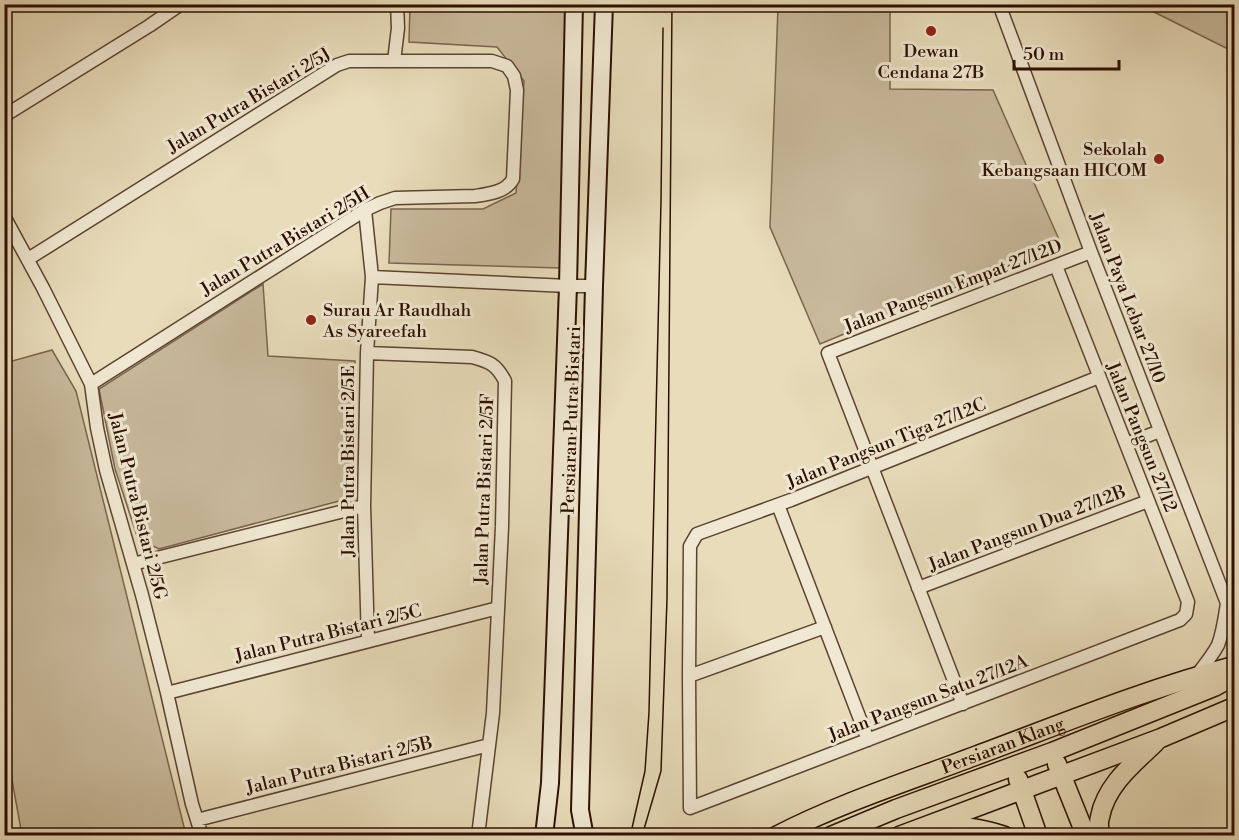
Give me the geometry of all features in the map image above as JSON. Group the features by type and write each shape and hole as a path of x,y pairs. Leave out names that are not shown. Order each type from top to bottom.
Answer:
{"main road":[{"name":"Persiaran Putra Bistari","path":"543,836 550,783 568,286 574,4"},
{"name":"Persiaran Putra Bistari","path":"587,836 584,832 580,810 604,4"},
{"name":"Persiaran Klang","path":"776,836 845,805 1138,695 1234,666"},
{"name":"Persiaran Klang","path":"831,836 896,809 1052,752 1214,687 1234,676"},
{"path":"902,834 1161,738 1234,707"},
{"path":"1100,836 1099,818 1106,796 1124,773 1161,738"},
{"path":"1052,752 1086,836"},
{"path":"1014,766 1038,836"},
{"path":"902,834 953,826 981,828 1005,836"}],"street":[{"path":"4,116 181,4"},
{"path":"394,61 398,28 397,4"},
{"name":"Jalan Paya Lebar 27/10","path":"999,4 1160,431 1232,605 1218,644 1196,676"},
{"name":"Jalan Putra Bistari 2/5J","path":"28,259 337,65 349,61 492,61 507,66 514,76 517,90 513,179"},
{"name":"Jalan Putra Bistari 2/5H","path":"91,384 365,210 395,198 489,194 509,185 513,179"},
{"name":"Jalan Putra Bistari 2/5E","path":"365,210 372,277 367,353 364,506 368,641"},
{"name":"Jalan Putra Bistari 2/5G","path":"4,216 91,384 106,470 167,693 202,836"},
{"name":"Jalan Pangsun Empat 27/12D","path":"872,468 828,353 1091,252"},
{"name":"Jalan Pangsun 27/12","path":"1056,266 1188,602 1186,614 1180,620"},
{"path":"372,277 594,286"},
{"name":"Jalan Putra Bistari 2/5F","path":"367,353 472,357 487,361 499,369 505,381 493,713 478,836"},
{"name":"Jalan Pangsun Tiga 27/12C","path":"689,676 690,546 697,534 778,505 1100,377"},
{"path":"1126,444 1160,431"},
{"path":"872,468 963,704"},
{"name":"Jalan Pangsun Dua 27/12B","path":"918,588 1148,501"},
{"path":"778,505 868,740"},
{"path":"133,564 364,506"},
{"name":"Jalan Putra Bistari 2/5C","path":"167,693 498,608"},
{"name":"Jalan Pangsun Satu 27/12A","path":"689,676 690,808 1180,620"},
{"path":"689,676 825,627"},
{"name":"Jalan Putra Bistari 2/5B","path":"197,820 489,745"}],"shaded area":[{"path":"410,5 567,5 560,268 389,263 391,209 483,209 516,193 524,81 497,47 409,42"},
{"path":"1140,5 1234,5 1234,52"},
{"path":"778,7 890,10 890,89 993,90 1061,244 820,344 770,227"},
{"path":"263,284 268,356 355,361 355,487 339,501 159,549 138,539 115,469 99,389"},
{"path":"52,350 76,391 186,835 22,835 4,736 5,363"}],"tram line":[{"path":"642,836 661,771 667,599 672,4"},
{"path":"629,836 645,771 649,712 663,28"}],"place":[{"name":"Dewan Cendana 27B","path":"931,31"},
{"name":"Sekolah Kebangsaan HICOM","path":"1159,159"},
{"name":"Surau Ar Raudhah As Syareefah","path":"311,320"}]}
